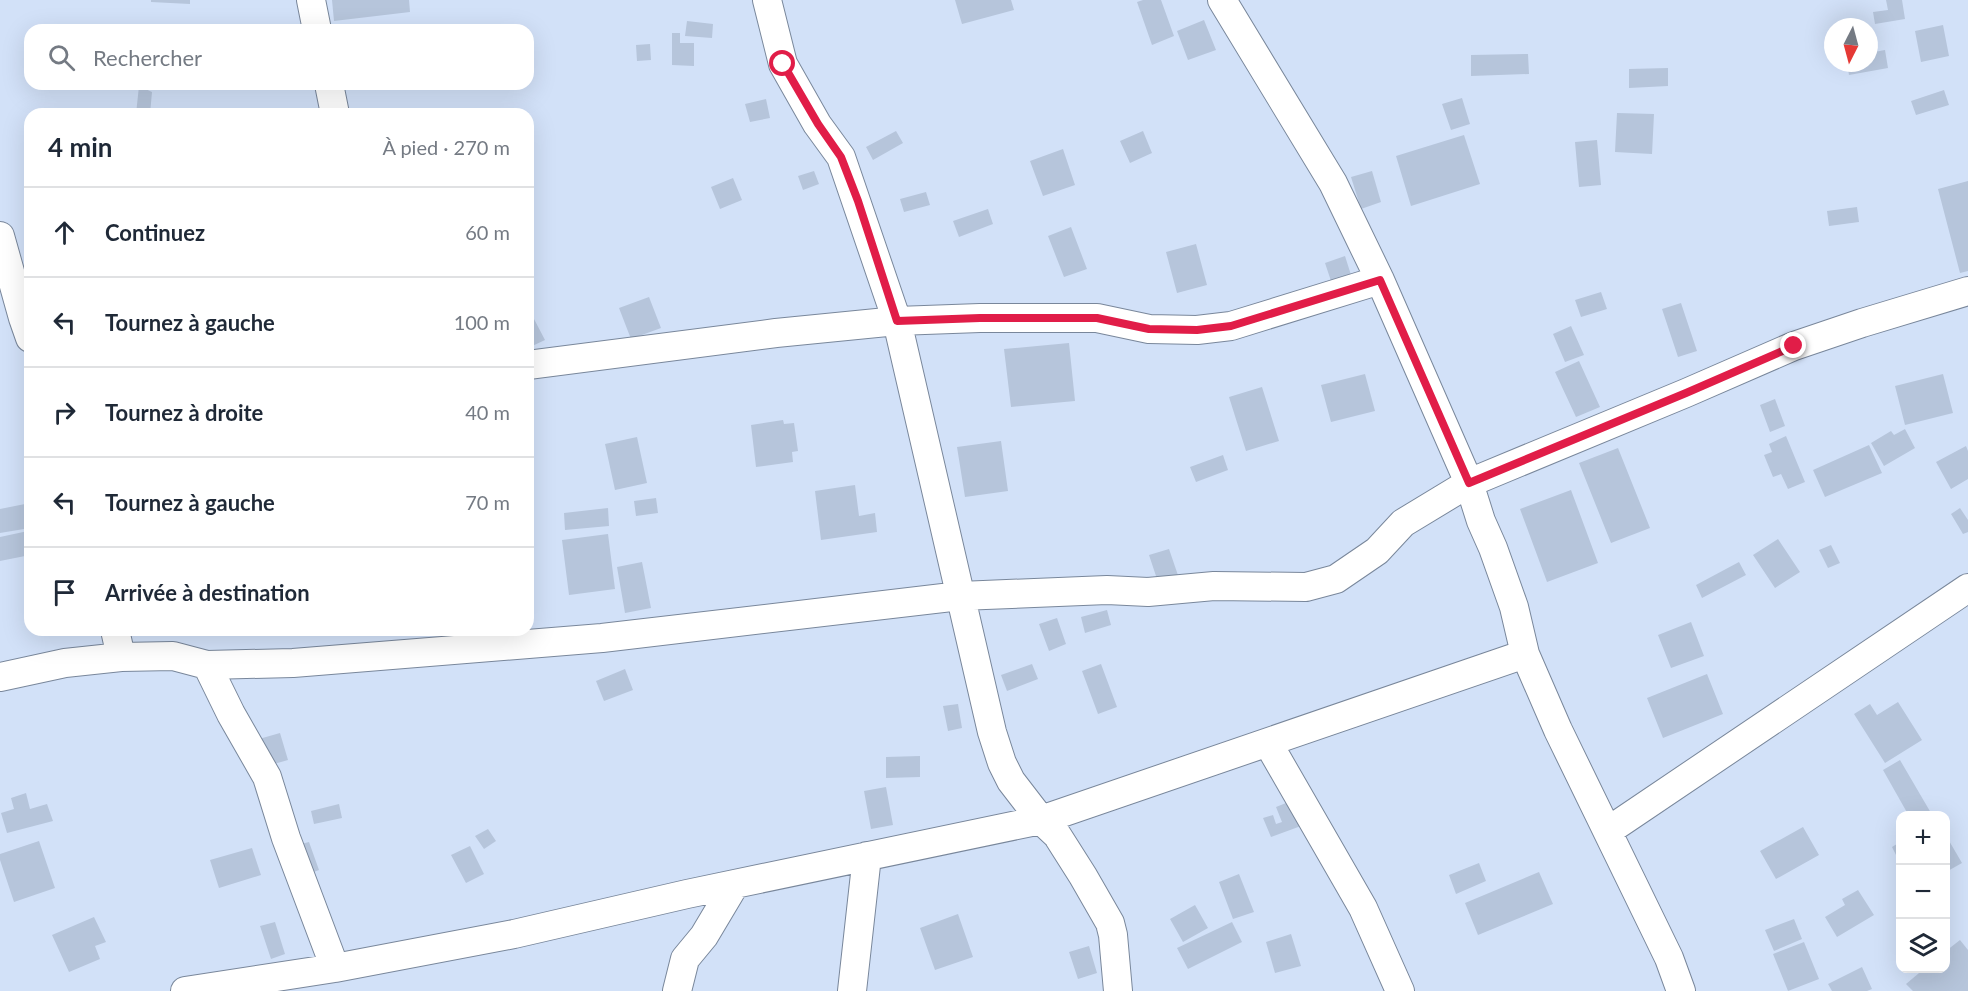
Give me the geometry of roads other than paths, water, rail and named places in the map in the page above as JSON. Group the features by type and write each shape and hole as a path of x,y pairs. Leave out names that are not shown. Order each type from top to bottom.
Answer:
{"street":[{"path":"311,0 316,24"},
{"path":"767,0 783,64 818,124 841,157 858,201 897,321 992,732 1002,763 1011,781 1041,820 1057,835 1110,923 1118,991"},
{"path":"1222,0 1334,183 1380,280 1469,483 1514,607 1525,654 1558,730 1669,958 1681,991"},
{"path":"330,90 334,108"},
{"path":"0,236 24,323"},
{"path":"534,363 776,333 897,321 1097,318 1149,329 1197,330 1231,326 1380,280"},
{"path":"0,677 65,663 118,643 207,665 293,663 602,638 960,596 1107,590 1148,591 1214,586 1306,587 1336,579 1377,551 1403,523 1469,483 1794,346 1968,291"},
{"path":"1608,831 1968,588"},
{"path":"185,991 335,968 514,934 735,884 1041,820 1525,654"},
{"path":"207,665 231,714 267,777 286,838 335,968"},
{"path":"1268,743 1363,908 1400,991"},
{"path":"852,991 867,856"},
{"path":"676,991 685,959 704,936 735,884"}]}
